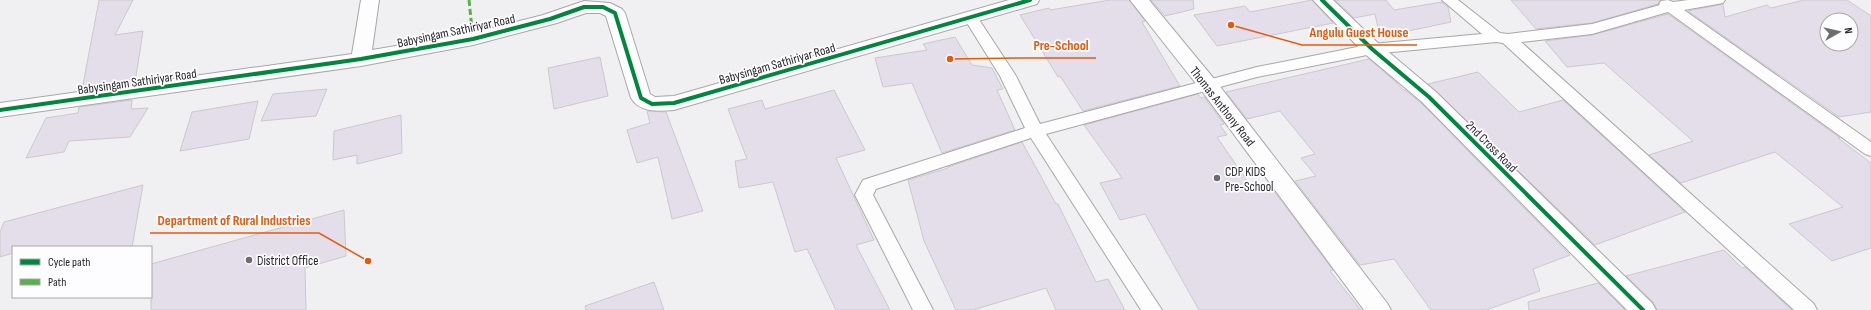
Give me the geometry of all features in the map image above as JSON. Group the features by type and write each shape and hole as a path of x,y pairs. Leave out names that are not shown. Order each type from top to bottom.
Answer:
{"street":[{"path":"362,59 370,0"},
{"name":"Babysingam Sathiriyar Road","path":"0,110 362,59 473,40 550,19 584,7 603,7 615,13 641,98 652,104 674,103 1030,0"},
{"name":"Thomas Anthony Road","path":"1139,0 1208,85 1378,310"},
{"name":"2nd Cross Road","path":"1322,0 1372,49 1428,97 1643,310"}],"lane":[{"path":"1449,0 1502,38 1807,310"},
{"path":"923,310 864,195 869,185 1035,131 1257,72 1372,49 1592,29 1666,4 1718,0"},
{"path":"1666,4 1871,150"},
{"path":"971,18 1008,76 1035,131 1152,310"}],"building":[{"path":"99,0 133,0 115,35 143,31 135,83 82,90"},
{"path":"1110,0 1129,0 1145,21 1142,22 1180,86 1083,111 1060,76 1058,77 1020,15 1049,8 1050,10"},
{"path":"1151,0 1193,0 1194,9 1165,16"},
{"path":"1312,0 1333,23 1217,46 1194,15 1245,6 1250,12"},
{"path":"1335,0 1386,0 1394,10 1442,2 1448,7 1451,22 1380,37 1375,14 1354,18"},
{"path":"1511,0 1660,0 1658,4 1592,23 1536,29"},
{"path":"1804,0 1847,0 1871,16 1871,112 1839,117 1688,11 1723,4 1725,17 1767,5 1771,8"},
{"path":"1668,14 1840,138 1838,138 1871,163 1871,248 1832,261 1789,224 1843,207 1775,152 1681,183 1649,155 1693,141 1604,63 1567,67 1545,41 1592,35"},
{"path":"955,37 972,65 992,68 1003,89 997,90 1015,130 942,153 912,83 883,87 875,58 927,50 923,44"},
{"path":"600,57 608,96 554,109 548,68"},
{"path":"1369,59 1403,90 1421,103 1570,255 1533,269 1540,291 1486,310 1431,310 1394,259 1360,265 1295,181 1316,176 1301,158 1315,154 1280,111 1247,119 1226,92"},
{"path":"1478,72 1519,112 1563,100 1685,212 1595,245 1428,84"},
{"path":"327,89 316,116 261,121 273,94"},
{"path":"834,90 865,150 836,158 874,240 856,245 890,310 836,310 807,249 795,252 773,182 739,188 735,161 747,159 728,109 762,100 765,109"},
{"path":"1198,94 1201,98 1204,97 1224,124 1220,125 1227,135 1217,137 1254,191 1271,187 1333,270 1330,271 1361,310 1199,310 1145,214 1120,220 1100,183 1122,178 1084,125"},
{"path":"132,100 131,109 148,108 130,137 69,141 64,152 26,158 46,118 78,113 79,107"},
{"path":"258,101 249,139 180,151 192,112"},
{"path":"647,111 666,112 703,211 672,219 658,157 637,163 627,130 650,123"},
{"path":"401,115 402,153 357,164 357,155 333,160 334,131"},
{"path":"1022,142 1056,204 1058,204 1096,282 1108,279 1125,310 1056,310 1046,288 973,310 956,310 924,241 908,180 948,168"},
{"path":"143,185 132,246 12,246 12,253 0,257 0,232 4,222"},
{"name":"District Office","path":"344,210 346,256 305,268 306,310 151,310 152,264"},
{"path":"1724,250 1742,268 1745,267 1792,310 1657,310 1653,302 1626,276"},
{"path":"654,282 664,310 586,310 585,306"},
{"path":"1598,283 1625,310 1529,310 1528,302"}],"marked path":[{"path":"469,0 473,39"}],"cycle path":[{"path":"0,110 361,59 473,39 550,19 584,7 603,7 615,13 641,98 652,104 674,103 1030,0"},
{"path":"1322,0 1372,49 1429,97 1643,310"}],"place":[{"name":"Angulu Guest House","path":"1231,25"},
{"name":"Pre-School","path":"950,59"},
{"name":"CDP KIDS Pre-School","path":"1217,178"},
{"name":"District Office","path":"249,260"},
{"name":"Department of Rural Industries","path":"368,261"}]}
